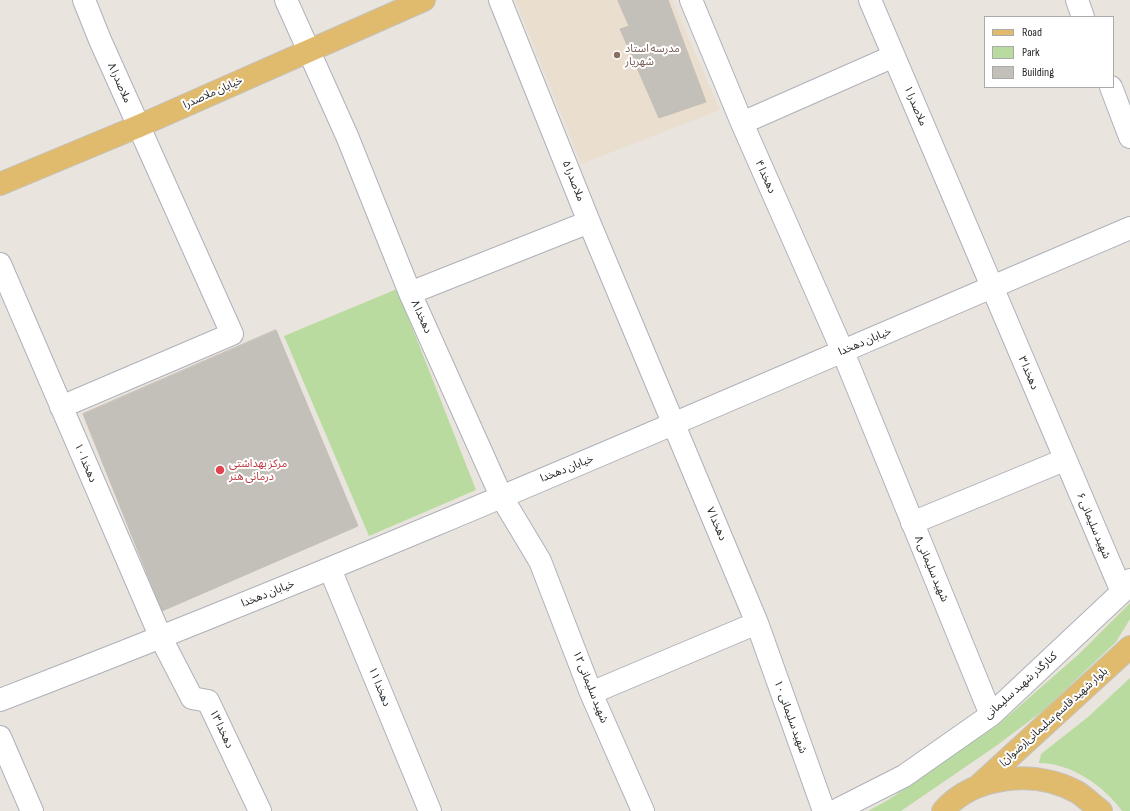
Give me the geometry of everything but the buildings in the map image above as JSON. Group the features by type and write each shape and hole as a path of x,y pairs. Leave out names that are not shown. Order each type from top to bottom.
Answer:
{"main road":[{"name":"خیابان ملاصدرا","path":"0,184 139,126 424,0"},
{"name":"بلوار شهید قاسم سلیمانی(رضوان)","path":"977,787 1130,647"},
{"path":"942,809 977,787 1010,778 1044,780 1076,792 1101,811"}],"street":[{"name":"ملاصدرا ۸","path":"61,407 232,334 171,195 100,40 84,0"},
{"name":"دهخدا ۸","path":"286,0 346,136 410,293 501,496 540,561"},
{"name":"ملاصدرا ۵","path":"500,0 589,222 648,360"},
{"name":"دهخدا ۴","path":"691,0 742,123 843,352 871,423"},
{"name":"ملاصدرا ۱","path":"870,0 992,287"},
{"path":"1077,0 1083,16"},
{"path":"742,123 894,56"},
{"path":"1111,88 1130,137"},
{"path":"410,293 589,222"},
{"name":"خیابان دهخدا","path":"0,700 161,638 330,569 501,496 674,425 1130,228"},
{"name":"دهخدا ۱۰","path":"0,264 9,288 161,638"},
{"name":"دهخدا ۳","path":"992,287 1064,460"},
{"name":"دهخدا ۷","path":"648,360 757,623"},
{"name":"شهید سلیمانی ۸","path":"871,423 991,715"},
{"path":"912,523 1064,460"},
{"name":"شهید سلیمانی ۶","path":"1064,460 1126,586"},
{"name":"شهید سلیمانی ۱۲","path":"540,561 591,692 643,811"},
{"name":"دهخدا ۱۱","path":"330,569 422,809"},
{"name":"کنارگذر شهید سلیمانی","path":"835,811 904,776 991,715 1126,586"},
{"path":"591,692 757,623"},
{"name":"شهید سلیمانی ۱۰","path":"757,623 824,811"},
{"name":"دهخدا ۱۳","path":"161,638 192,698 208,701 260,811"},
{"path":"0,737 32,811"}],"shaded area":[{"name":"مدرسه استاد شهریار","path":"515,0 672,0 720,110 581,164"}],"green space":[{"path":"397,289 476,490 369,536 284,336"},
{"path":"1130,603 1130,619 1116,642 1044,710 996,746 901,811 868,811 888,800 999,724 1079,654"},
{"path":"1130,678 1130,811 1122,811 1106,793 1086,778 1063,767 1039,763 1041,754 1088,717"}],"place":[{"name":"مدرسه استاد شهریار","path":"617,55"},
{"name":"مرکز بهداشتی درمانی هنر","path":"220,470"}]}
